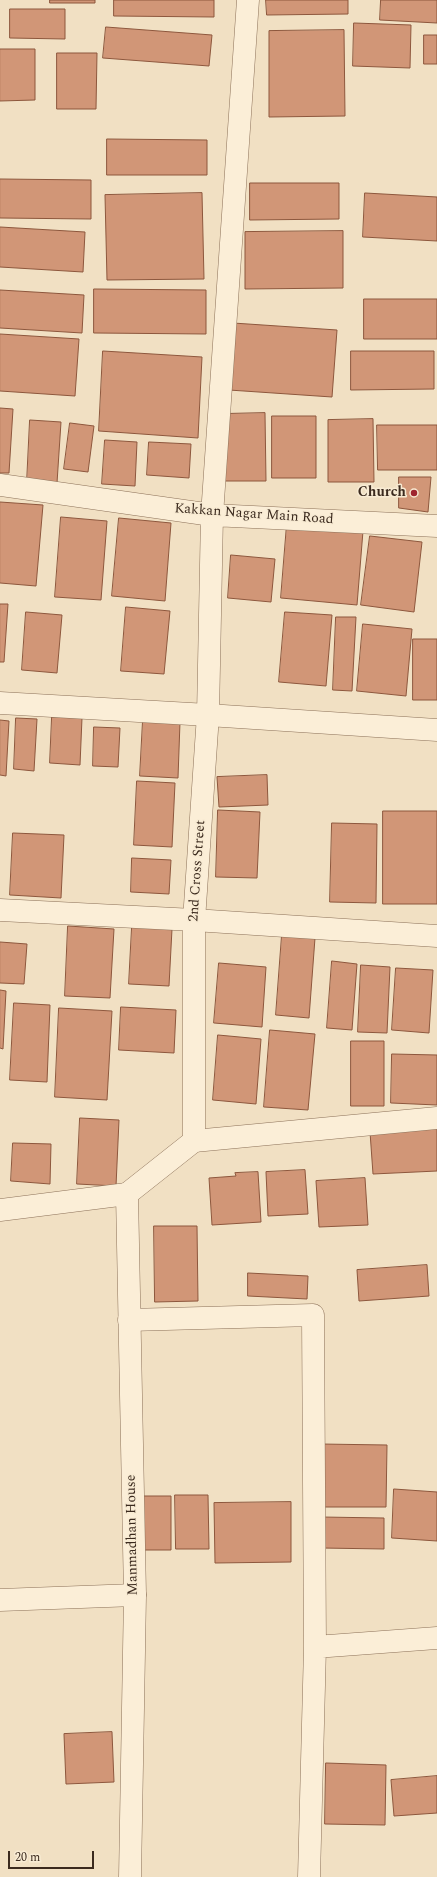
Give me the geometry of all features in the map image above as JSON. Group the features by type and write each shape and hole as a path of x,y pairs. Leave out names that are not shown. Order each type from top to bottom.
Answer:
{"street":[{"name":"2nd Cross Street","path":"194,1141 194,920 208,714 212,516 248,0"},
{"name":"Kakkan Nagar Main Road","path":"0,485 212,516 437,526"},
{"path":"0,703 208,714 437,730"},
{"path":"0,910 194,920 437,936"},
{"path":"0,1210 127,1194 194,1141 437,1118"},
{"name":"Manmadhan House","path":"127,1194 135,1595 130,1877"},
{"path":"129,1320 313,1315 315,1647 309,1877"},
{"path":"0,1600 135,1595"},
{"path":"315,1647 437,1638"}],"building":[{"path":"50,0 95,0 95,3 50,3"},
{"path":"114,0 214,0 214,17 114,16"},
{"path":"266,0 348,0 348,14 267,15"},
{"path":"381,0 437,0 437,23 380,20"},
{"path":"10,9 65,9 65,39 10,38"},
{"path":"354,23 411,25 410,68 353,66"},
{"path":"106,27 212,35 209,66 103,58"},
{"path":"344,30 345,116 269,117 269,31"},
{"path":"424,35 437,35 437,64 424,64"},
{"path":"0,49 35,49 35,100 0,101"},
{"path":"57,53 97,53 96,109 57,109"},
{"path":"107,139 207,140 207,175 107,175"},
{"path":"0,179 91,180 91,219 0,218"},
{"path":"250,183 339,183 339,219 250,220"},
{"path":"202,193 204,279 107,280 105,195"},
{"path":"365,193 437,197 437,241 363,237"},
{"path":"0,227 85,232 83,272 0,267"},
{"path":"343,231 343,288 245,289 245,232"},
{"path":"94,289 206,290 206,334 94,333"},
{"path":"0,290 84,295 82,333 0,328"},
{"path":"364,299 437,299 437,339 364,339"},
{"path":"233,323 337,330 332,397 229,390"},
{"path":"0,334 79,339 75,396 0,391"},
{"path":"103,351 202,357 198,438 99,431"},
{"path":"351,351 434,351 434,389 351,390"},
{"path":"0,408 13,409 9,473 0,473"},
{"path":"265,413 266,481 223,481 223,414"},
{"path":"272,416 316,416 316,478 272,478"},
{"path":"373,419 374,482 328,482 328,420"},
{"path":"30,420 61,422 57,483 27,482"},
{"path":"70,423 94,426 88,472 64,469"},
{"path":"377,425 437,425 437,470 378,470"},
{"path":"105,440 137,442 135,486 102,484"},
{"path":"149,442 191,444 189,478 147,475"},
{"name":"Church","path":"399,477 431,477 428,512 399,508"},
{"path":"0,502 43,505 36,586 0,583"},
{"path":"61,517 107,521 101,600 55,597"},
{"path":"119,518 171,523 165,601 112,596"},
{"path":"287,524 363,531 357,605 281,598"},
{"path":"370,536 422,542 414,612 361,605"},
{"path":"231,555 275,559 271,602 228,598"},
{"path":"0,604 8,604 4,662 0,662"},
{"path":"126,607 170,611 164,674 121,671"},
{"path":"26,612 62,615 57,673 22,670"},
{"path":"285,612 332,615 326,686 279,682"},
{"path":"336,617 356,617 352,691 333,690"},
{"path":"363,624 412,629 406,696 357,691"},
{"path":"413,639 437,639 437,700 413,700"},
{"path":"52,717 82,718 80,765 50,763"},
{"path":"16,718 37,719 34,771 14,769"},
{"path":"0,720 9,721 6,776 0,775"},
{"path":"143,720 180,722 178,778 140,776"},
{"path":"94,727 120,728 118,767 93,766"},
{"path":"267,775 268,805 219,807 217,777"},
{"path":"137,781 175,783 172,847 134,845"},
{"path":"218,810 260,812 257,878 216,877"},
{"path":"383,811 437,811 437,904 383,904"},
{"path":"332,823 377,824 376,903 330,902"},
{"path":"13,833 64,835 61,898 10,895"},
{"path":"132,858 171,860 169,894 131,892"},
{"path":"68,926 114,929 110,998 65,996"},
{"path":"132,927 172,929 169,986 129,984"},
{"path":"282,935 315,938 309,1018 276,1015"},
{"path":"0,942 27,944 24,984 0,983"},
{"path":"332,961 357,964 352,1030 327,1028"},
{"path":"219,963 266,967 262,1027 214,1023"},
{"path":"361,965 390,967 387,1033 358,1032"},
{"path":"396,968 433,970 429,1033 392,1030"},
{"path":"0,990 6,991 3,1049 0,1048"},
{"path":"14,1003 50,1005 47,1082 10,1080"},
{"path":"121,1007 176,1010 174,1053 119,1050"},
{"path":"59,1008 112,1011 107,1100 55,1097"},
{"path":"270,1030 315,1034 308,1110 264,1107"},
{"path":"218,1035 261,1039 256,1104 213,1100"},
{"path":"351,1041 384,1041 384,1106 351,1106"},
{"path":"392,1054 437,1055 437,1105 391,1103"},
{"path":"80,1118 119,1120 116,1186 77,1184"},
{"path":"437,1128 437,1171 373,1174 370,1132"},
{"path":"13,1143 51,1144 50,1184 11,1181"},
{"path":"305,1170 308,1214 268,1216 266,1172"},
{"path":"258,1172 261,1222 212,1225 209,1178 236,1176 235,1173"},
{"path":"365,1178 368,1225 319,1227 316,1181"},
{"path":"154,1226 197,1226 198,1301 155,1302"},
{"path":"427,1265 429,1296 359,1301 357,1270"},
{"path":"248,1273 308,1276 307,1299 248,1296"},
{"path":"320,1444 387,1445 386,1507 320,1507"},
{"path":"394,1489 437,1492 437,1541 392,1538"},
{"path":"175,1495 208,1495 209,1549 176,1549"},
{"path":"143,1496 171,1496 171,1550 143,1550"},
{"path":"291,1502 291,1562 215,1563 214,1503"},
{"path":"321,1517 384,1518 384,1549 321,1548"},
{"path":"112,1732 114,1782 66,1784 64,1734"},
{"path":"326,1763 386,1765 385,1825 325,1824"},
{"path":"437,1776 437,1813 394,1816 391,1780"}],"place":[{"name":"Church","path":"414,493"}]}
